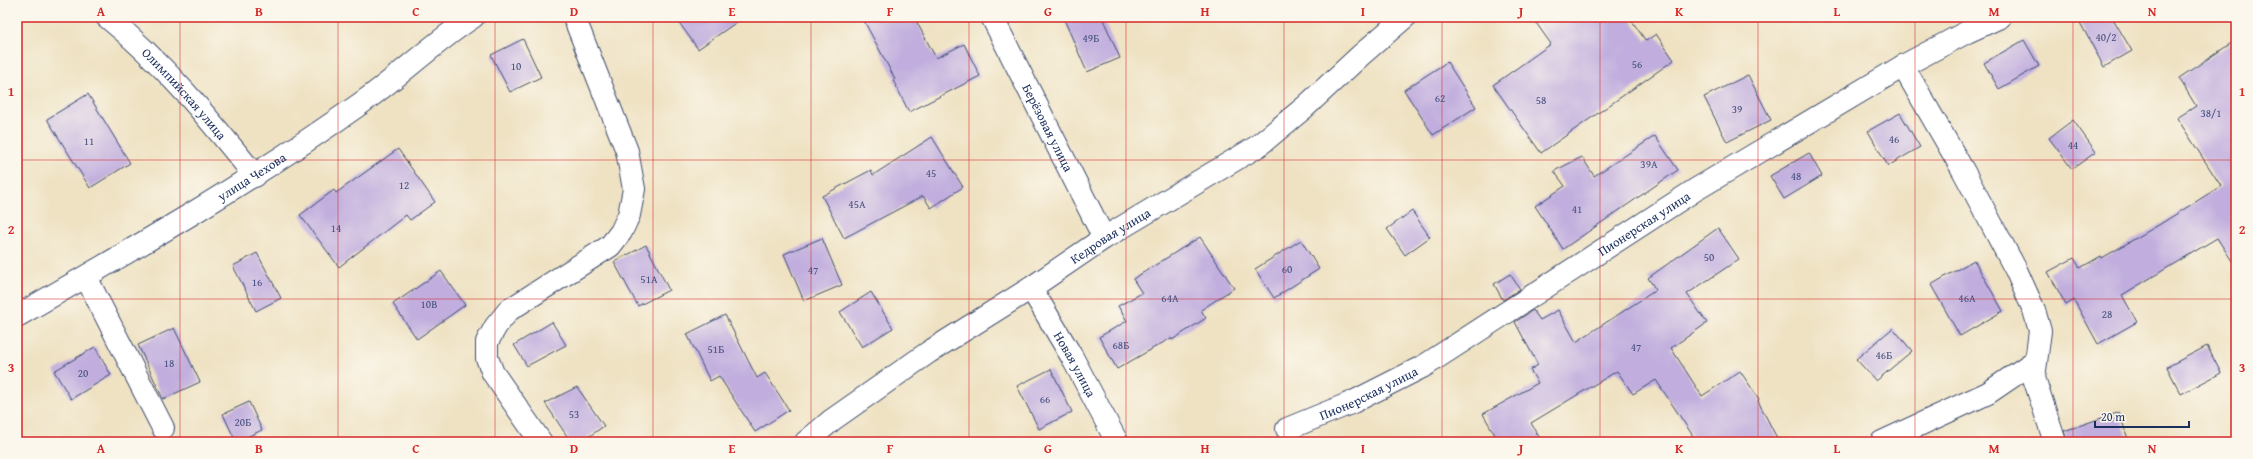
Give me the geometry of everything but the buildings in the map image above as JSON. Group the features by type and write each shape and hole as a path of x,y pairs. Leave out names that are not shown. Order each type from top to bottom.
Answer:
{"street":[{"name":"Олимпийская улица","path":"107,17 128,33 206,114 255,176"},
{"name":"улица Чехова","path":"17,316 255,176 362,103 450,32 473,17"},
{"path":"541,442 493,373 488,358 488,342 496,326 509,310 610,246 622,232 629,215 634,189 627,151 574,17"},
{"name":"Берёзовая улица","path":"992,17 1104,238"},
{"name":"Кедровая улица","path":"806,442 832,420 929,352 1031,288 1104,238 1258,146 1305,107 1405,17"},
{"name":"Пионерская улица","path":"1287,429 1353,402 1424,366 1694,190 1903,66 1967,32 2000,17"},
{"path":"1903,66 1964,172 2016,270 2034,310 2040,331 2034,378 2055,442"},
{"path":"86,276 163,428"},
{"name":"Новая улица","path":"1031,288 1072,358 1117,442"},
{"path":"1882,442 1988,393 2035,361"}]}
